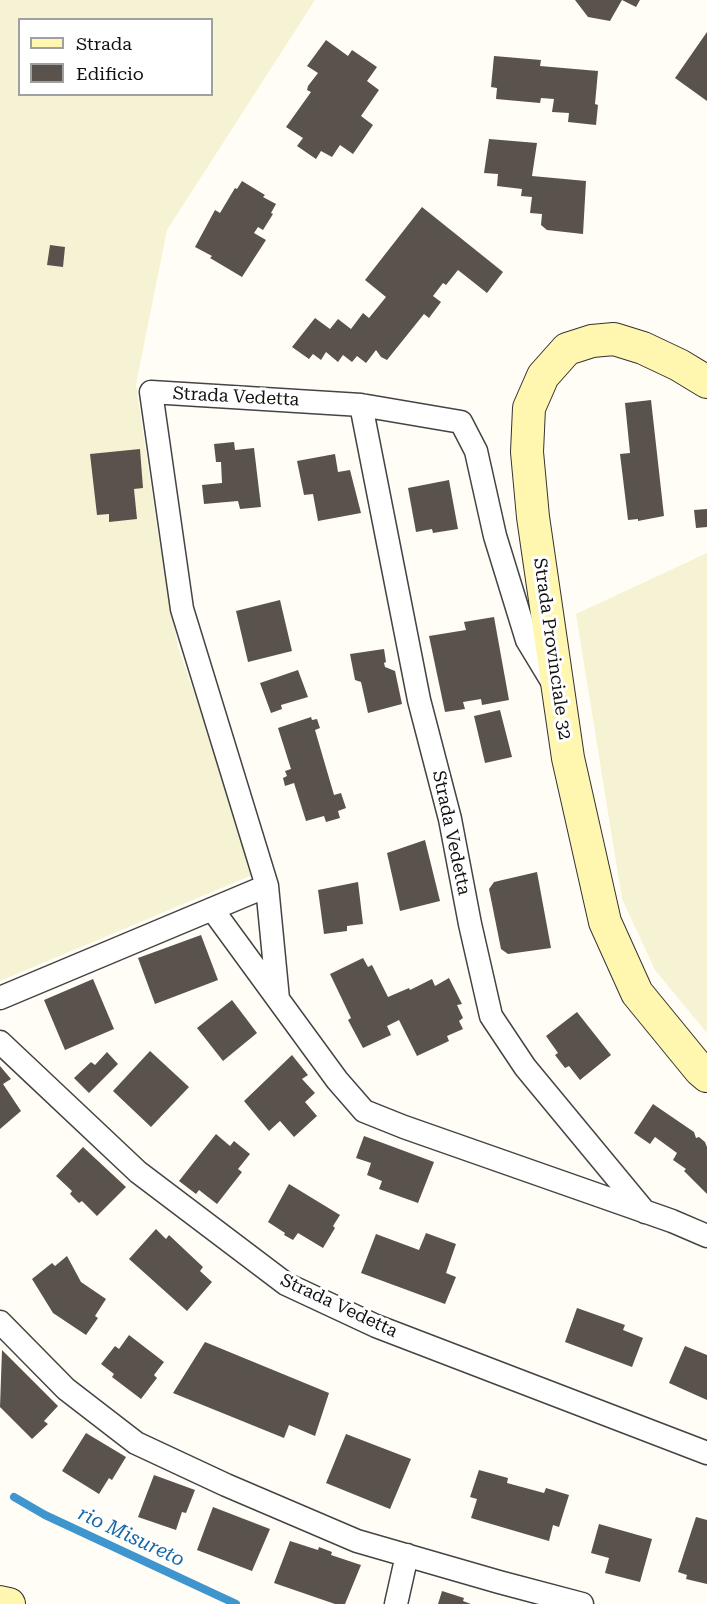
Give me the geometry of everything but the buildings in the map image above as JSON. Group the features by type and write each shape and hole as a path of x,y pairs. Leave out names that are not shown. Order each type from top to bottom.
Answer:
{"main road":[{"name":"Strada Provinciale 32","path":"707,382 679,365 643,348 614,339 592,341 567,349 543,376 529,408 527,452 533,517 568,758 605,922 637,993 707,1076"},
{"path":"0,1602 9,1604"}],"street":[{"name":"Strada Vedetta","path":"278,999 267,885 182,609 151,392 361,405 462,422 476,451 495,536 527,640 560,694"},
{"name":"Strada Vedetta","path":"361,405 419,700 450,819 470,924 491,1016 525,1066 645,1212"},
{"path":"0,998 267,885"},
{"name":"Strada Vedetta","path":"212,909 337,1080 364,1111 707,1236"},
{"name":"Strada Vedetta","path":"0,1042 138,1172 286,1284 376,1326 707,1453"},
{"path":"0,1322 66,1389 136,1443 226,1485 357,1541 582,1604"},
{"path":"396,1604 407,1555"}],"shaded area":[{"path":"0,0 315,0 167,230 136,384 158,534 178,647 257,873 0,981"},
{"path":"707,553 707,1033 655,970 622,899 576,614"}],"waterway":[{"name":"rio Misureto","path":"14,1497 45,1515 236,1604"}]}
